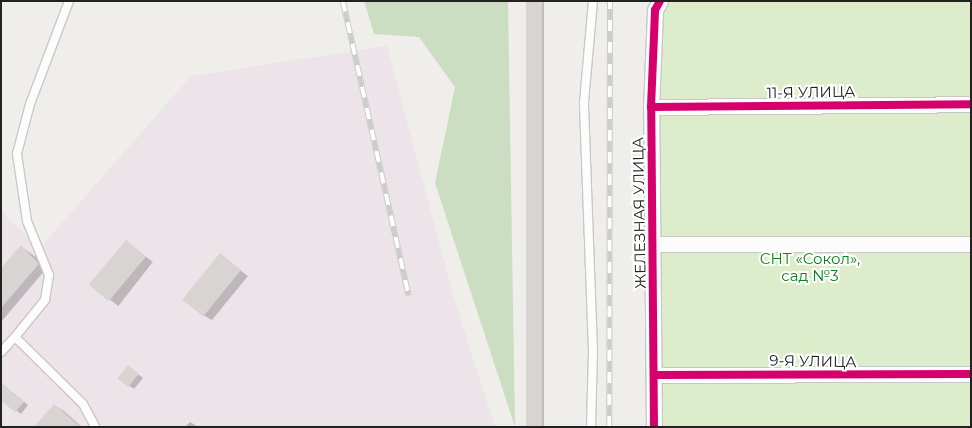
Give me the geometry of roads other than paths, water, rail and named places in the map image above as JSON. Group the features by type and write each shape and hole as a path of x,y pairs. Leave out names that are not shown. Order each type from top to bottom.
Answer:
{"street":[{"name":"ЖЕЛЕЗНАЯ УЛИЦА","path":"654,427 654,244 651,107 655,10 660,1"},
{"name":"11-Я УЛИЦА","path":"651,107 971,104"},
{"path":"654,244 971,244"},
{"name":"9-Я УЛИЦА","path":"654,375 971,374"}],"lane":[{"path":"1,352 45,300 49,275 26,222 17,154 30,104 69,1"},
{"path":"591,427 593,351 584,102 593,1"},
{"path":"15,337 83,404 95,427"}],"railway":[{"path":"343,1 409,296"},
{"path":"609,427 610,1"}],"park label":[{"name":"СНТ «Сокол», сад №3","path":"810,266"}]}
